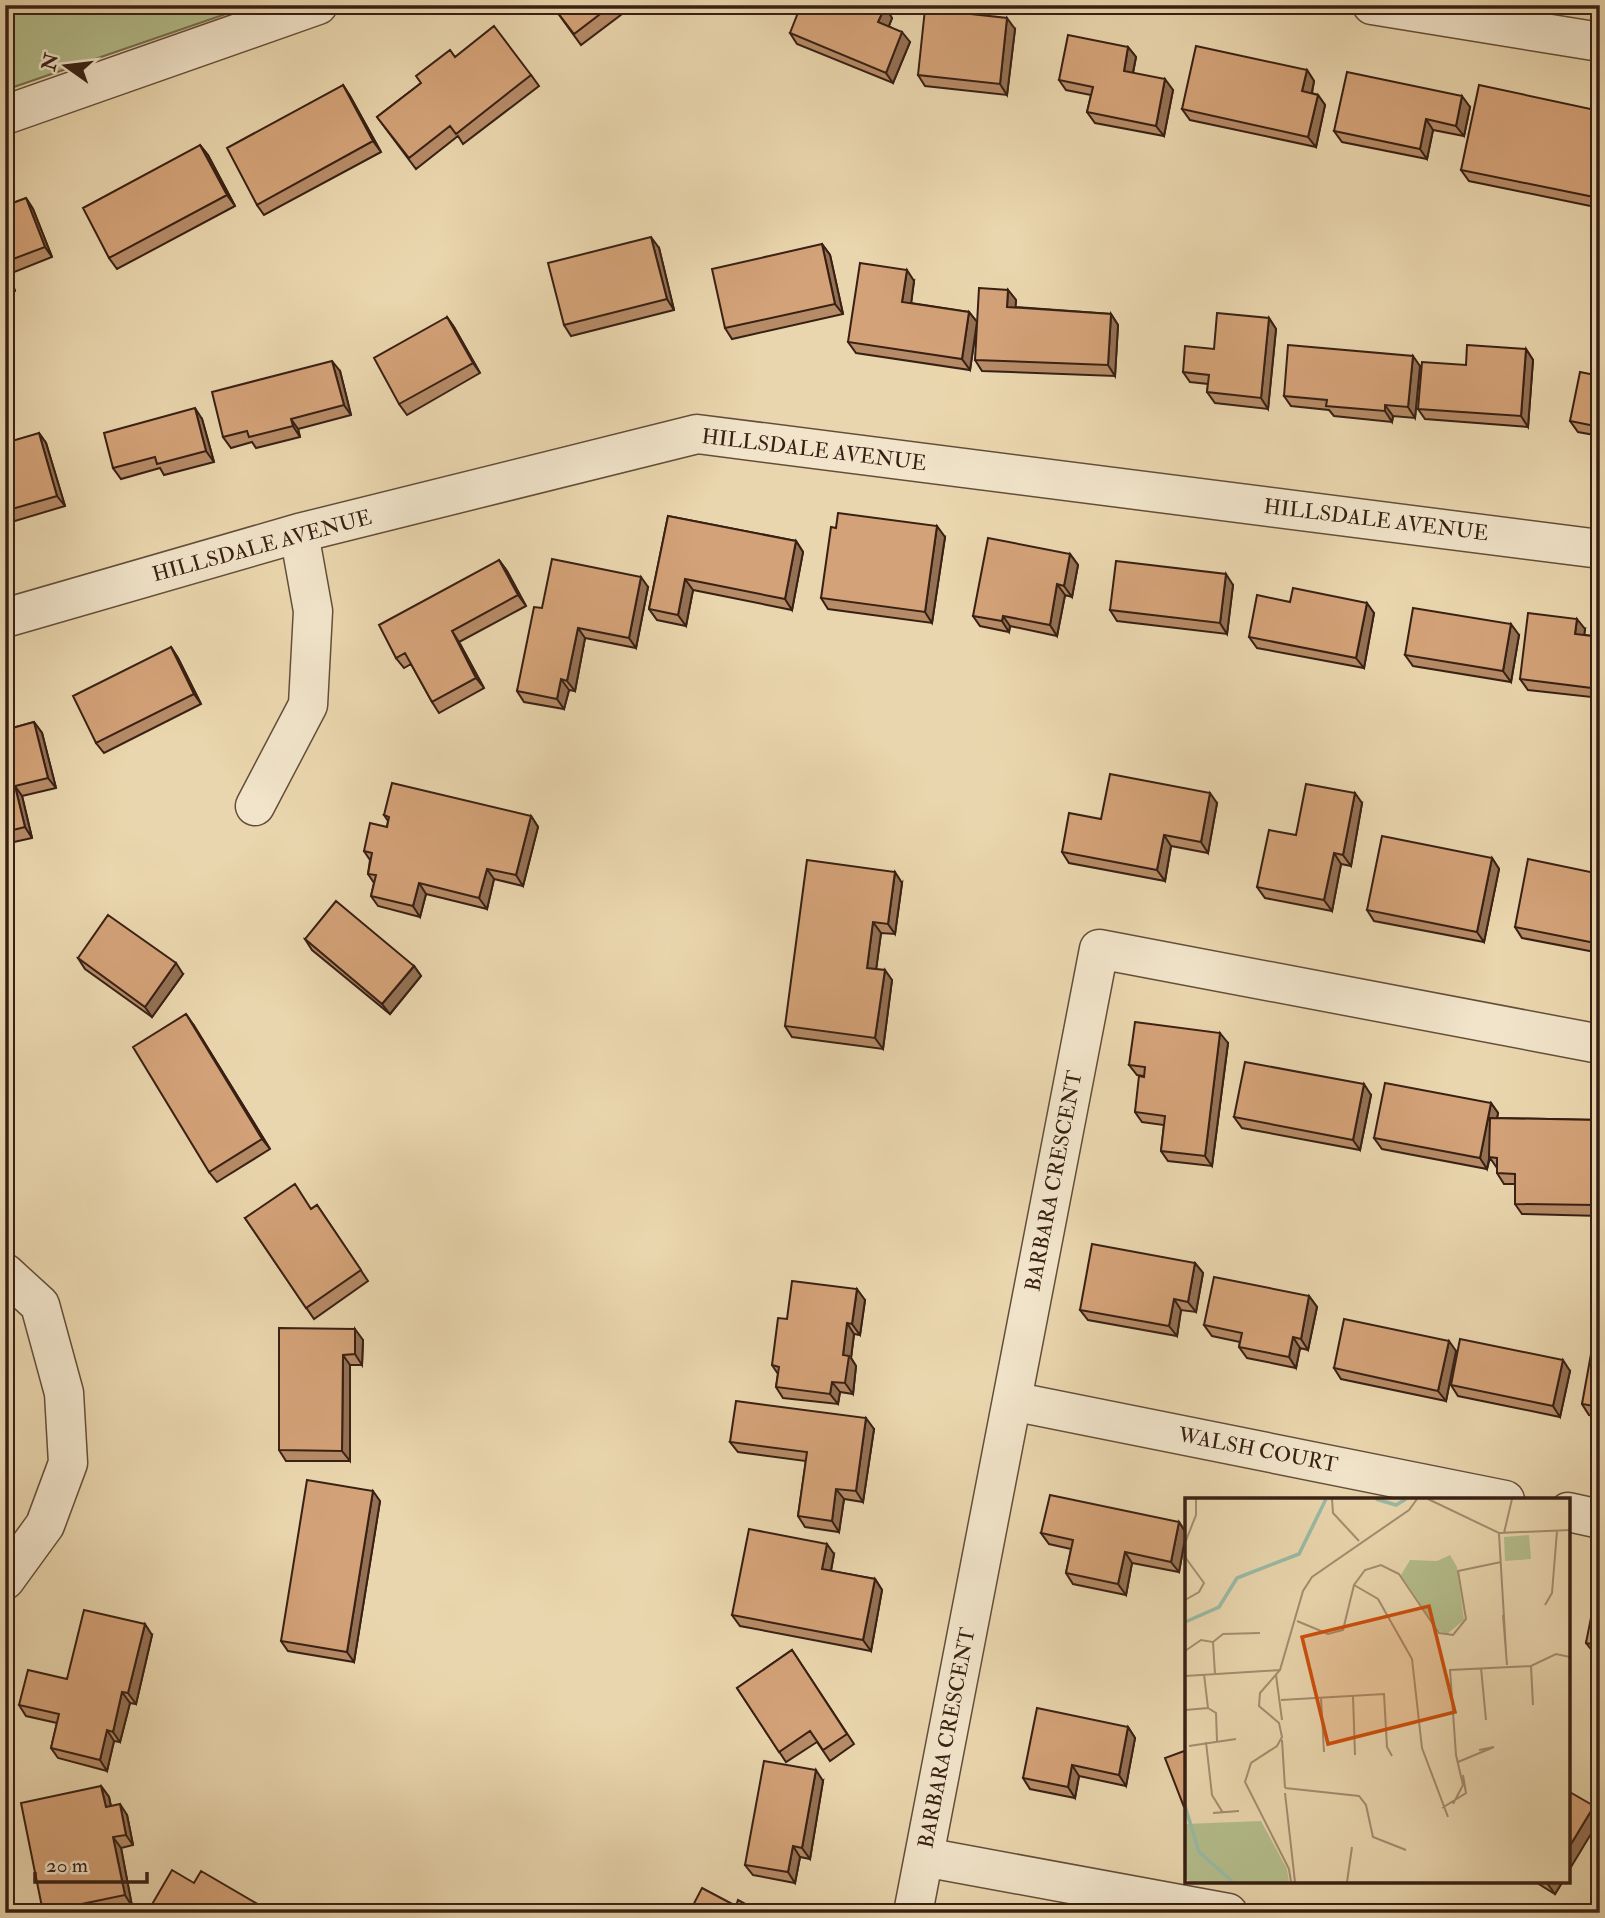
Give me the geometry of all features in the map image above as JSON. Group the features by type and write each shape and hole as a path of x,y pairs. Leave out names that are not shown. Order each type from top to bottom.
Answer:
{"street":[{"path":"5,116 318,5"},
{"path":"1372,5 1600,42"},
{"name":"HILLSDALE AVENUE","path":"5,618 299,533 697,434 1600,549"},
{"path":"255,806 308,705 313,611 299,533"},
{"name":"BARBARA CRESCENT","path":"913,1913 1099,949 1600,1044"},
{"path":"5,1273 40,1305 64,1393 68,1463 45,1525 5,1580"},
{"name":"WALSH COURT","path":"1012,1401 1495,1498"},
{"path":"1570,1512 1600,1519"},
{"path":"924,1857 1228,1913"}],"green space":[{"path":"5,5 252,5 5,90"}],"building":[{"path":"552,5 612,5 574,34"},
{"path":"801,5 885,7 878,22 902,32 886,73 790,33"},
{"path":"925,9 1007,18 1000,84 918,75"},
{"path":"494,26 531,75 456,134 450,126 409,158 377,117 421,83 416,76 450,50 455,57"},
{"path":"1068,35 1128,47 1124,71 1165,79 1156,126 1087,112 1093,87 1059,80"},
{"path":"1196,46 1307,70 1302,91 1318,95 1308,137 1182,109"},
{"path":"1347,72 1462,96 1456,126 1426,119 1420,149 1334,131"},
{"path":"343,85 373,141 257,205 227,148"},
{"path":"1479,85 1600,111 1600,169 1594,197 1461,170"},
{"path":"200,145 227,195 109,258 83,208"},
{"path":"26,198 45,247 5,262 5,206"},
{"path":"651,237 667,299 564,325 548,263"},
{"path":"822,244 835,304 725,328 712,269"},
{"path":"860,263 907,270 902,302 969,312 962,359 848,342"},
{"path":"979,288 1008,290 1007,307 1111,314 1108,365 975,360"},
{"path":"1217,313 1269,318 1261,398 1207,392 1209,375 1183,372 1185,346 1214,349"},
{"path":"447,317 473,363 399,404 374,358"},
{"path":"1288,345 1413,356 1408,407 1385,405 1385,411 1326,406 1327,400 1284,396"},
{"path":"1467,345 1526,349 1521,416 1418,409 1422,362 1466,365"},
{"path":"332,361 344,405 291,419 293,426 249,437 247,431 223,437 212,392"},
{"path":"1580,372 1600,376 1600,427 1570,421"},
{"path":"195,408 206,451 157,464 155,457 113,468 104,433"},
{"path":"39,433 57,496 5,511 5,443"},
{"path":"838,513 937,526 925,612 821,598 831,527 836,528"},
{"path":"668,516 796,541 785,599 685,579 678,615 649,609"},
{"path":"988,538 1070,554 1064,586 1057,584 1050,625 1003,616 1002,621 973,616"},
{"path":"552,559 641,577 629,638 578,628 567,681 561,679 557,699 517,691 534,607 542,608"},
{"path":"499,560 518,595 452,631 476,678 432,702 405,653 396,658 379,625"},
{"path":"1116,561 1226,574 1220,623 1110,610"},
{"path":"1293,588 1367,603 1356,658 1249,637 1257,595 1290,602"},
{"path":"1413,608 1511,624 1503,671 1405,655"},
{"path":"1528,613 1577,619 1575,634 1600,637 1600,689 1520,679"},
{"path":"171,647 194,694 96,743 73,696"},
{"path":"34,722 48,778 15,786 25,827 5,832 5,730"},
{"path":"1110,774 1210,793 1201,842 1164,835 1157,870 1062,852 1069,813 1101,819"},
{"path":"392,783 531,816 516,875 487,869 479,898 419,883 413,906 371,896 376,875 368,874 372,853 364,851 370,823 387,827 389,817 384,815"},
{"path":"1306,784 1355,793 1343,855 1334,853 1324,900 1257,887 1269,830 1296,835"},
{"path":"1382,836 1492,858 1477,932 1367,910"},
{"path":"1528,859 1600,874 1600,944 1515,927"},
{"path":"807,860 895,872 888,924 873,922 867,968 885,970 875,1038 785,1026"},
{"path":"336,901 414,966 382,1004 305,939"},
{"path":"108,915 176,963 145,1007 78,958"},
{"path":"186,1014 262,1139 209,1172 133,1047"},
{"path":"1135,1022 1220,1033 1205,1156 1161,1151 1165,1116 1135,1112 1139,1076 1144,1077 1145,1067 1129,1065"},
{"path":"1245,1062 1364,1084 1353,1140 1234,1117"},
{"path":"1385,1083 1491,1103 1480,1158 1374,1138"},
{"path":"1490,1118 1600,1120 1597,1205 1515,1204 1515,1174 1497,1173 1497,1158 1489,1157"},
{"path":"295,1184 311,1209 317,1205 361,1270 306,1308 245,1218"},
{"path":"1092,1244 1195,1263 1188,1302 1174,1299 1169,1326 1080,1310"},
{"path":"1214,1277 1309,1296 1301,1339 1293,1337 1289,1357 1239,1347 1242,1333 1204,1325"},
{"path":"792,1281 857,1289 852,1324 847,1323 843,1355 849,1356 845,1383 832,1382 830,1394 776,1387 779,1367 772,1365 778,1318 787,1319"},
{"path":"1344,1319 1449,1341 1438,1391 1334,1368"},
{"path":"279,1328 355,1329 355,1354 343,1355 342,1451 279,1450"},
{"path":"1460,1339 1563,1360 1553,1406 1451,1385"},
{"path":"1593,1343 1600,1344 1600,1407 1582,1404"},
{"path":"736,1401 866,1418 856,1491 836,1489 832,1521 798,1516 807,1452 730,1442"},
{"path":"307,1480 373,1491 347,1652 281,1641"},
{"path":"1050,1495 1179,1522 1171,1562 1125,1552 1118,1584 1066,1573 1073,1540 1041,1533"},
{"path":"749,1529 827,1544 822,1569 875,1579 863,1640 732,1615"},
{"path":"1597,1587 1600,1588 1600,1646 1586,1643"},
{"path":"84,1610 145,1624 128,1693 122,1692 113,1732 107,1730 100,1760 51,1748 59,1714 19,1705 28,1670 67,1679"},
{"path":"792,1650 847,1734 823,1750 810,1731 779,1752 737,1688"},
{"path":"1037,1708 1128,1727 1119,1775 1072,1765 1068,1787 1023,1778"},
{"path":"1185,1751 1185,1807 1184,1807 1165,1758"},
{"path":"764,1761 816,1770 802,1848 793,1846 788,1872 745,1865"},
{"path":"101,1786 106,1807 120,1804 126,1835 113,1837 125,1895 43,1912 21,1803"},
{"path":"1570,1792 1594,1806 1570,1846"},
{"path":"172,1870 194,1883 201,1871 273,1913 147,1913"},
{"path":"702,1888 736,1906 738,1900 762,1913 689,1913"}]}
